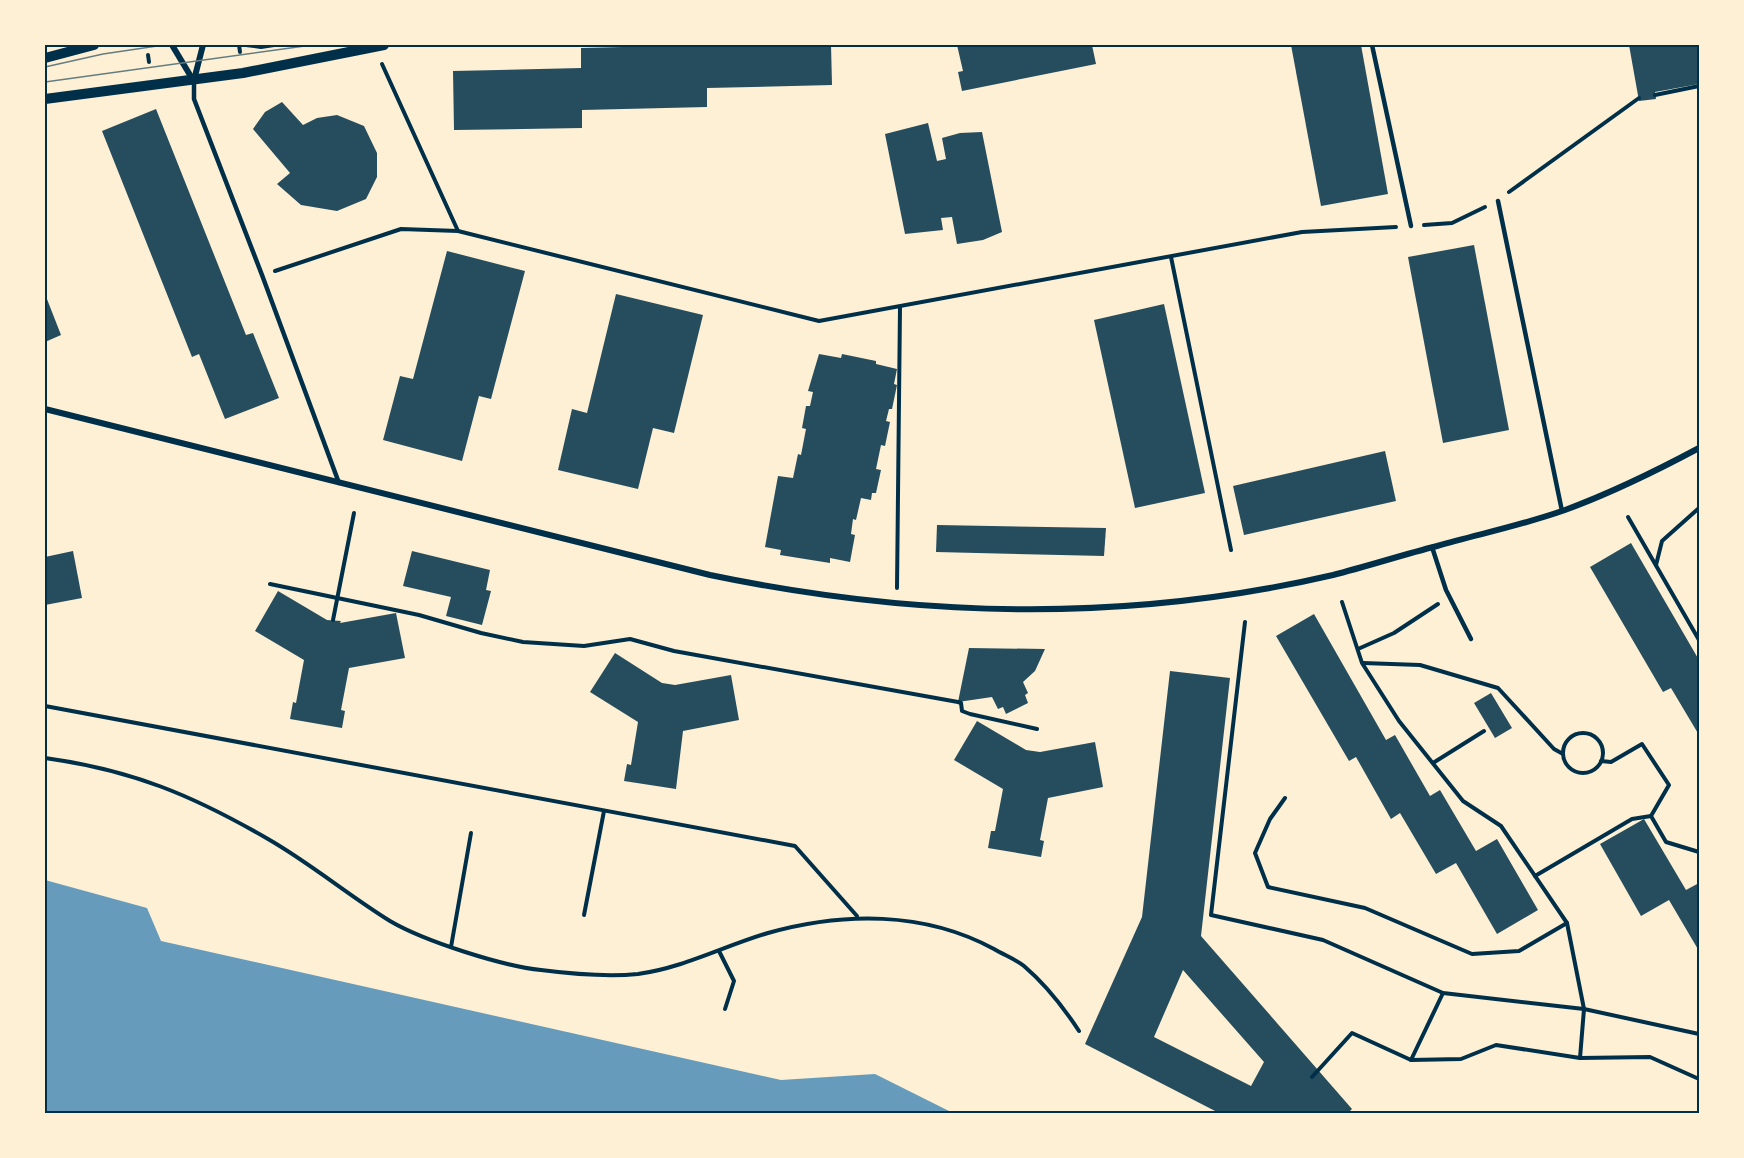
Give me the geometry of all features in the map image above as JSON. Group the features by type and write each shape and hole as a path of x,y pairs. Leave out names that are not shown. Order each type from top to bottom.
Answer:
{"street":[{"path":"45,58 94,45"},
{"path":"172,45 194,80"},
{"path":"194,80 203,45"},
{"path":"45,99 243,73 384,45"},
{"path":"45,409 710,575 778,589 896,604 1029,610 1154,603 1247,591 1333,574 1562,511 1613,491 1698,451"}],"lane":[{"path":"1372,45 1411,225"},
{"path":"194,80 194,99 339,483"},
{"path":"1498,201 1562,511"},
{"path":"1432,547 1446,590 1471,639"}],"path":[{"path":"239,48 245,45 261,47 274,45"},
{"path":"148,55 149,62"},
{"path":"382,63 458,231"},
{"path":"1655,94 1699,86"},
{"path":"262,275 401,229 458,231 819,321 1302,232 1452,223 1498,201 1601,123 1639,98"},
{"path":"1172,257 1231,550"},
{"path":"896,604 900,307"},
{"path":"1656,566 1662,541 1699,508"},
{"path":"333,620 354,513"},
{"path":"1628,517 1699,640"},
{"path":"270,584 419,615 481,633 523,642 584,646 630,639 674,651 958,702 962,703 962,711 970,714 1037,729"},
{"path":"1358,649 1394,633 1437,604 1446,590"},
{"path":"1342,602 1362,663 1399,721 1463,801 1501,826 1567,923 1584,1009 1580,1058"},
{"path":"1245,622 1211,915 1323,940 1443,993 1584,1009 1699,1034"},
{"path":"1362,663 1420,665 1498,688 1554,749 1563,754"},
{"path":"45,706 795,846 858,917"},
{"path":"1433,763 1484,731"},
{"path":"1583,732 1595,737 1600,742 1603,755 1601,761 1593,770 1582,773 1567,765 1563,754 1566,741 1583,732"},
{"path":"1601,761 1611,762 1642,744 1669,785 1651,816"},
{"path":"45,759 94,765 163,785 270,840 393,922 451,947 539,970 603,975 637,974 663,969 768,933 858,917 900,919 972,937 1023,965 1053,997 1079,1031"},
{"path":"1285,798 1270,819 1255,853 1268,887 1365,908 1472,954 1519,951 1567,923"},
{"path":"584,915 603,811"},
{"path":"1535,876 1632,819 1651,816"},
{"path":"1651,816 1666,842 1699,852"},
{"path":"451,947 471,833"},
{"path":"719,951 734,981 725,1009"},
{"path":"1411,1060 1443,993"},
{"path":"1312,1077 1352,1033 1411,1060 1461,1059 1496,1046 1580,1058 1650,1057 1699,1079"}],"water":[{"path":"45,880 147,908 161,941 781,1080 875,1074 953,1113 45,1113"}],"building":[{"path":"831,45 832,85 707,88 707,107 582,110 582,128 454,130 453,71 581,68 581,48"},
{"path":"957,45 1092,45 1096,64 962,91 958,72 963,71"},
{"path":"1291,45 1361,45 1388,194 1321,206"},
{"path":"1629,45 1698,45 1699,84 1655,92 1656,99 1639,101"},
{"path":"282,102 303,125 317,118 337,115 364,126 377,153 377,177 366,199 337,211 301,205 277,184 290,173 253,129 265,112"},
{"path":"156,109 246,335 253,333 279,398 225,419 199,354 192,357 102,131"},
{"path":"928,123 937,161 946,159 942,138 960,133 982,132 1002,232 983,240 957,244 952,217 941,218 943,230 905,234 885,134"},
{"path":"1474,245 1509,430 1443,443 1408,257"},
{"path":"447,251 525,271 491,399 479,396 462,461 383,440 400,376 413,379"},
{"path":"45,294 61,335 45,342"},
{"path":"616,294 703,315 674,433 653,428 638,489 558,470 572,409 587,413"},
{"path":"1164,304 1205,493 1135,508 1094,320"},
{"path":"819,354 841,358 842,354 876,361 876,364 897,369 894,384 897,385 892,409 889,409 886,421 890,422 885,446 881,445 876,469 881,470 876,493 872,493 871,500 861,498 856,520 853,519 851,534 855,535 850,562 830,558 830,563 780,555 781,550 765,547 778,476 793,478 798,454 801,455 806,429 802,428 806,406 810,406 813,392 808,391"},
{"path":"1385,451 1396,501 1244,535 1233,486"},
{"path":"937,525 1106,528 1104,556 936,552"},
{"path":"1631,543 1699,660 1699,735 1671,688 1663,692 1590,567"},
{"path":"73,551 82,598 45,605 45,557"},
{"path":"412,551 490,570 486,590 491,591 482,625 446,616 451,597 403,586"},
{"path":"278,591 327,620 341,621 340,623 396,613 405,658 349,668 341,710 345,711 342,728 290,719 293,702 296,703 304,660 255,631"},
{"path":"1314,614 1386,740 1395,735 1430,796 1440,790 1476,851 1497,839 1538,910 1497,934 1456,863 1436,874 1400,813 1391,819 1356,757 1349,761 1276,636"},
{"path":"969,648 1045,649 1035,671 1023,682 1028,693 1025,695 1028,703 1006,714 1003,707 998,709 992,697 958,702"},
{"path":"615,653 662,683 675,685 731,675 739,720 683,731 676,789 624,781 627,764 631,765 638,722 590,692"},
{"path":"1170,671 1230,678 1201,936 1352,1109 1348,1113 1219,1113 1085,1044 1142,917","holes":["1183,970 1264,1062 1251,1086 1154,1037"]},
{"path":"1491,693 1512,728 1495,738 1474,703"},
{"path":"977,721 1026,750 1040,752 1095,742 1103,787 1048,798 1040,840 1044,841 1041,857 988,848 991,831 995,831 1003,789 954,760"},
{"path":"1644,819 1686,890 1699,883 1699,951 1669,900 1641,916 1600,844"}],"tram line":[{"path":"45,67 103,54 164,45"},
{"path":"45,82 312,45"}]}
